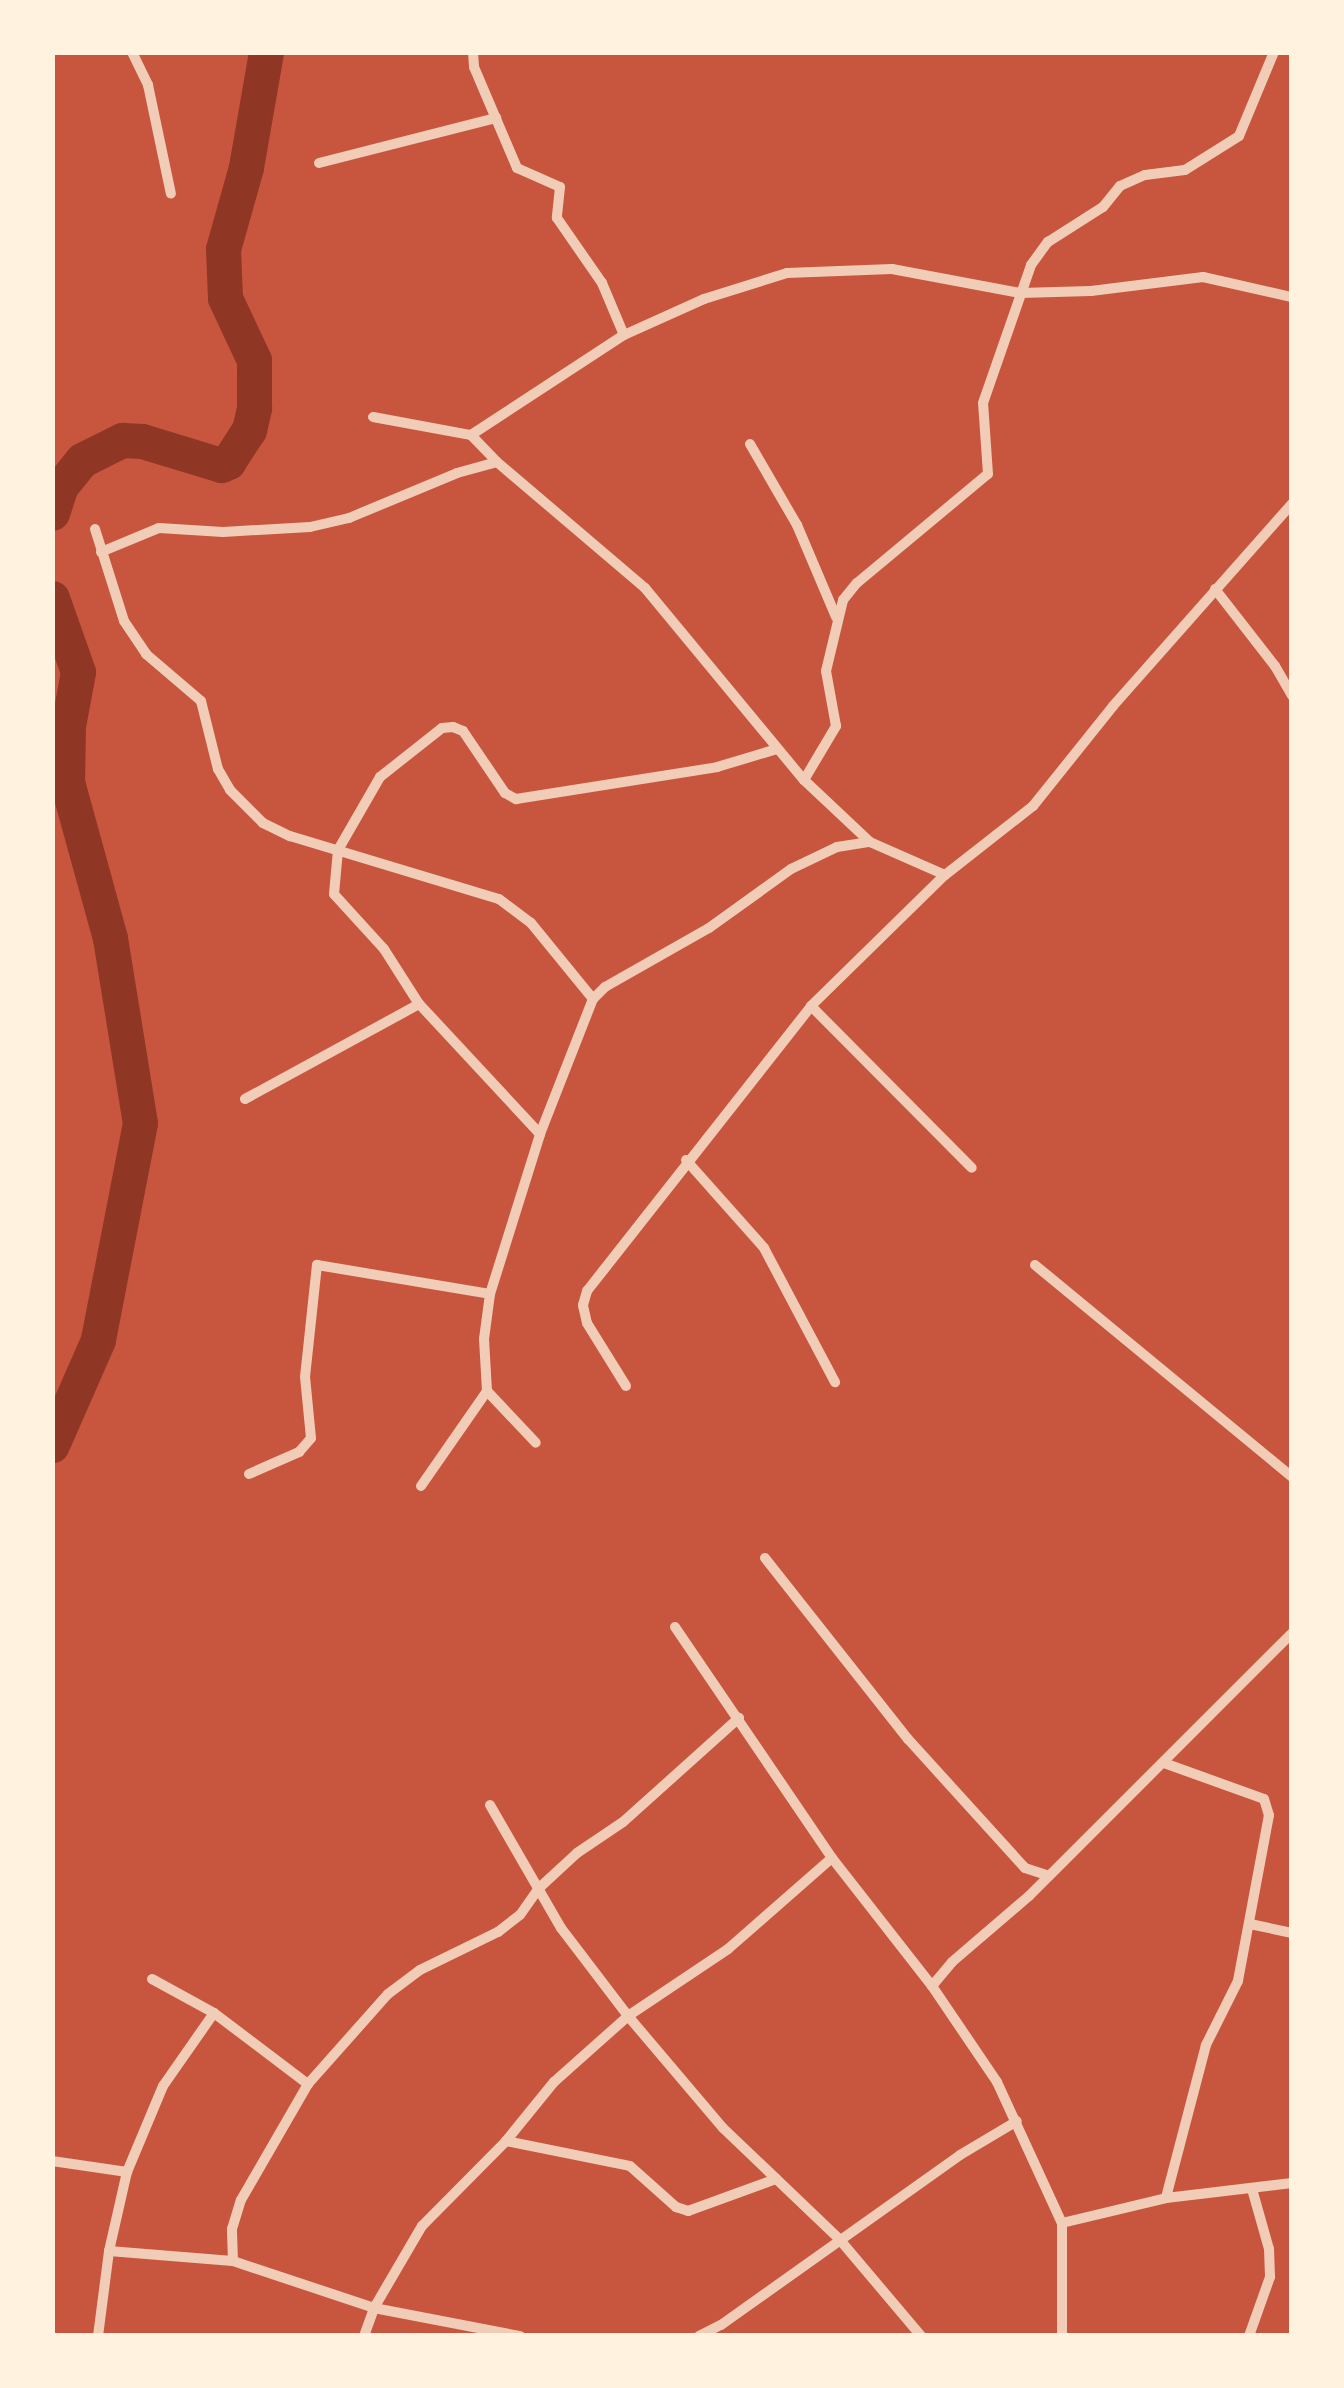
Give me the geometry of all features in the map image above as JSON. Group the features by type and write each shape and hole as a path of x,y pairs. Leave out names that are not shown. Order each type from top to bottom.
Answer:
{"street":[{"path":"132,52 148,86 171,194"},
{"path":"473,52 474,67 516,168 560,187 558,218 602,283 624,335"},
{"path":"804,780 836,726 826,671 843,600 857,583 910,544 988,474 983,403 1031,266 1048,242 1102,207 1120,186 1145,175 1185,170 1239,136 1274,52"},
{"path":"318,162 496,118"},
{"path":"471,435 624,335 704,299 787,274 892,269 1020,293 1090,291 1203,277 1292,297"},
{"path":"373,417 471,435 497,462 646,588 804,780 870,842 945,874"},
{"path":"750,444 797,526 836,618"},
{"path":"101,552 160,528 223,532 310,528 349,518 497,462"},
{"path":"626,1386 588,1323 583,1305 587,1290 811,1006 945,874 1033,806 1292,504"},
{"path":"94,529 124,621 146,654 200,701 218,769 230,790 263,823 517,909 593,998"},
{"path":"1215,590 1275,666 1292,695"},
{"path":"540,1134 420,1004 384,949 338,900 334,886 338,850 380,777 442,728 462,731 505,794 516,800 717,768 777,749"},
{"path":"421,1486 487,1392 484,1339 490,1294 540,1134 593,998 605,987 709,928 791,869 837,846 870,842"},
{"path":"245,1099 420,1004"},
{"path":"811,1006 972,1168"},
{"path":"686,1160 764,1248 834,1382"},
{"path":"249,1474 299,1452 311,1438 305,1378 317,1265 490,1294"},
{"path":"1035,1265 1292,1477"},
{"path":"487,1392 536,1442"},
{"path":"766,1558 908,1739 1025,1868 1050,1876"},
{"path":"675,1627 832,1858 932,1986 997,2082 1062,2223 1062,2336"},
{"path":"932,1986 952,1962 1030,1896 1292,1633"},
{"path":"232,2261 232,2228 241,2200 308,2084 388,1994 420,1970 498,1932 520,1915 538,1889 577,1853 623,1822 739,1718"},
{"path":"1164,1763 1264,1799 1269,1806 1238,1981 1206,2045 1166,2198"},
{"path":"490,1805 561,1928 628,2016 722,2128 840,2240 920,2336"},
{"path":"364,2336 374,2308 422,2226 506,2142 554,2082 628,2016 728,1949 832,1858"},
{"path":"1025,1868 1030,1896"},
{"path":"1250,1924 1292,1933"},
{"path":"152,1979 214,2013 308,2084"},
{"path":"98,2336 108,2252 127,2172 163,2086 214,2013"},
{"path":"699,2336 721,2325 960,2156 1018,2121"},
{"path":"506,2142 630,2166 676,2207 688,2211 776,2179"},
{"path":"52,2161 127,2172"},
{"path":"1062,2223 1166,2198 1292,2183"},
{"path":"1249,2336 1270,2276 1269,2249 1252,2189"},
{"path":"108,2252 232,2261 374,2308 520,2336"}],"waterway":[{"path":"52,513 61,486 82,460 122,440 142,441 221,465 228,462 249,430 254,408 254,360 225,298 223,249 246,167 266,52"},
{"path":"52,598 78,672 68,726 67,782 110,938 140,1123 98,1340 52,1445"}]}
